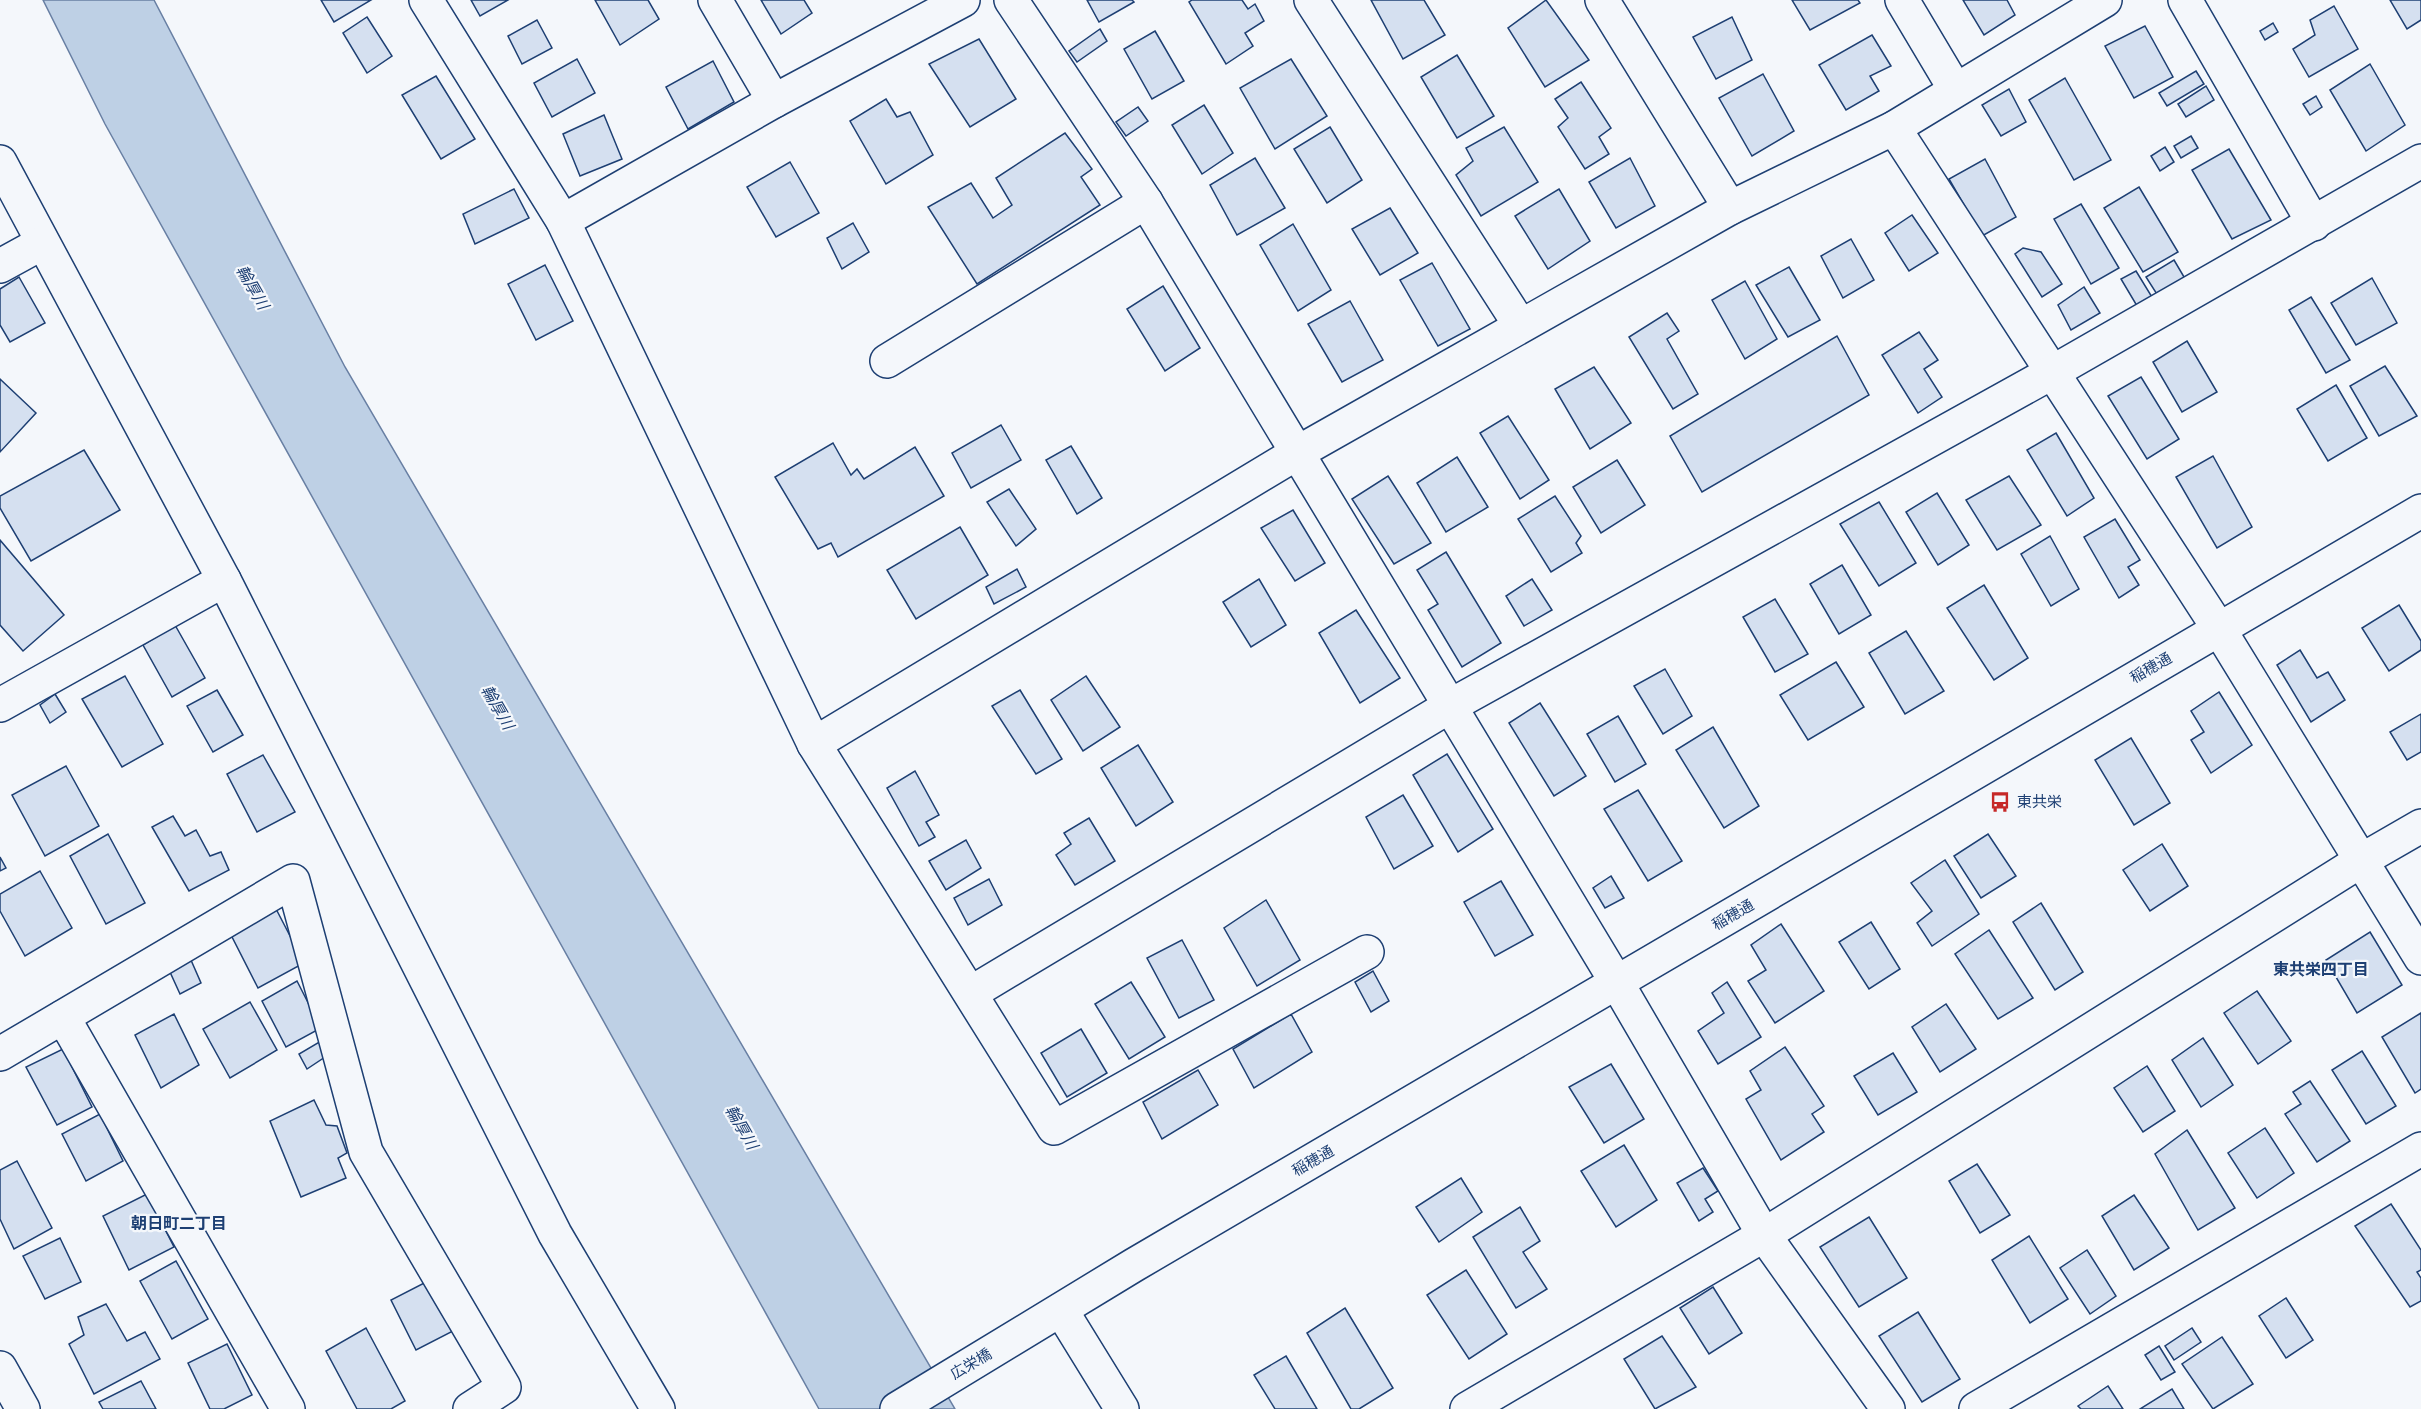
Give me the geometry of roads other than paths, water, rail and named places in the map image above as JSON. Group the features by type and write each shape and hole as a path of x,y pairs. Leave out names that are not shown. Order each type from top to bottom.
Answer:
{"street":[{"path":"426,0 563,221 814,744 1053,1128 1367,952"},
{"path":"715,0 774,101"},
{"path":"563,221 774,101 963,0"},
{"path":"1011,0 1146,202 1617,983 1764,1235 1888,1409"},
{"path":"1311,0 1520,325"},
{"path":"1602,0 1730,208"},
{"path":"1902,0 1955,89"},
{"path":"814,744 1297,453 1730,208 1894,128 2105,0"},
{"path":"2185,0 2314,224"},
{"path":"1894,128 2051,373 2219,628 2421,958"},
{"path":"971,993 1450,706 2051,373 2421,161"},
{"path":"0,162 224,580 555,1234 658,1409"},
{"path":"887,361 1146,202"},
{"path":"0,266 42,243"},
{"name":"稲穂通","path":"1052,1314 2421,511"},
{"path":"0,705 224,580"},
{"path":"1467,1409 1764,1235 2362,860 2421,826"},
{"path":"0,1054 293,881 366,1152 504,1388 470,1409"},
{"path":"63,1017 288,1409"},
{"path":"1976,1409 2421,1149"},
{"path":"1052,1314 1122,1409"},
{"name":"広栄橋","path":"897,1409 1052,1314"},
{"path":"0,1368 23,1409"}],"water":[{"name":"輪厚川","path":"43,0 154,0 345,367 955,1409 819,1409 105,124"}],"place":[{"name":"東共栄","path":"2000,802"}],"district":[{"name":"東共栄四丁目","path":"2321,969"},
{"name":"朝日町二丁目","path":"179,1223"}]}
